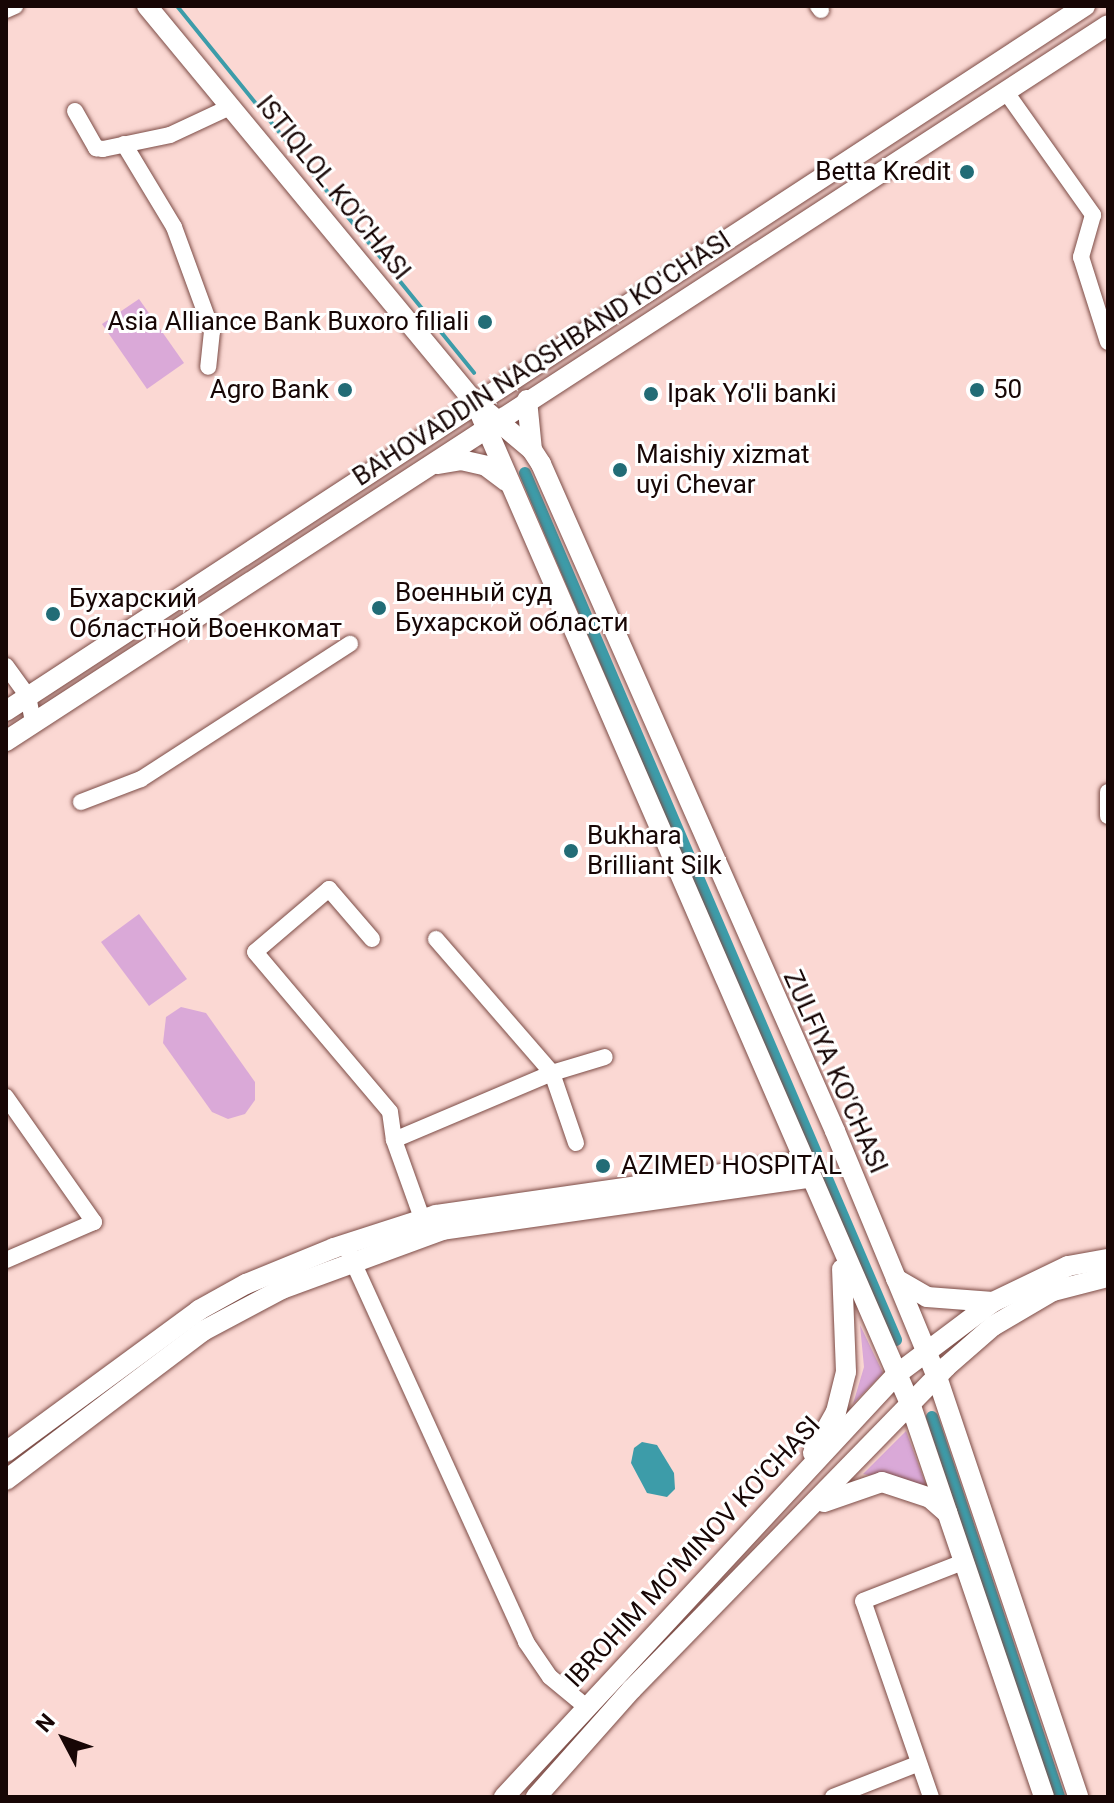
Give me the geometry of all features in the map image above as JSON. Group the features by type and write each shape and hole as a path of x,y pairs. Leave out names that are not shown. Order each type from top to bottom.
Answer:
{"main road":[{"name":"ISTIQLOL KO'CHASI","path":"147,6 493,423"},
{"name":"BAHOVADDIN NAQSHBAND KO'CHASI","path":"6,711 1085,6"},
{"name":"BAHOVADDIN NAQSHBAND KO'CHASI","path":"6,741 1108,25"},
{"path":"527,400 532,450"},
{"path":"493,423 506,481 841,1253 911,1406 1044,1797"},
{"name":"ZULFIYA KO'CHASI","path":"493,423 532,450 926,1349 1078,1797"},
{"path":"422,468 461,460 486,466 506,481"},
{"path":"6,1452 206,1305 345,1244 433,1221 805,1170"},
{"path":"6,1480 203,1331 282,1289 354,1264 433,1221"},
{"path":"795,1484 836,1412 846,1372 849,1334 841,1253"},
{"name":"IBROHIM MO'MINOV KO'CHASI","path":"504,1797 584,1705 897,1374 926,1349 993,1302 1068,1266 1108,1259"},
{"name":"IBROHIM MO'MINOV KO'CHASI","path":"536,1797 632,1689 937,1377 993,1326 1053,1291 1108,1277"},
{"path":"896,1279 927,1297 993,1302"},
{"path":"809,1509 850,1489 882,1482 930,1498 948,1514"},
{"path":"614,1673 632,1689"}],"street":[{"path":"6,10 15,6"},
{"path":"1006,92 1093,215 1081,257 1108,342"},
{"path":"75,111 96,148 170,135 232,106"},
{"path":"124,144 174,227 212,331 208,367"},
{"path":"81,802 141,779 350,644"},
{"path":"6,666 28,696 33,722"},
{"path":"372,939 329,889 255,952 390,1112 394,1140 433,1221"},
{"path":"436,939 552,1073 576,1143"},
{"path":"394,1140 552,1073 605,1057"},
{"path":"6,1097 94,1222 6,1260"},
{"path":"345,1244 526,1642 550,1677 584,1705"},
{"path":"931,1797 917,1764 863,1601 963,1562"},
{"path":"833,1797 917,1764"}],"shaded area":[{"path":"139,299 184,363 147,389 102,324"},
{"path":"139,914 187,979 149,1006 101,942"},
{"path":"181,1007 206,1013 255,1082 255,1100 245,1114 228,1119 212,1112 163,1043 166,1017"},
{"path":"860,1325 883,1373 853,1404 864,1367"},
{"path":"906,1431 927,1488 863,1474"}],"water":[{"path":"642,1442 657,1445 674,1473 675,1489 667,1497 647,1493 631,1463 634,1448"}],"waterway":[{"path":"177,6 474,373"},
{"path":"525,473 896,1340"},
{"path":"932,1417 1059,1797"}],"place":[{"name":"Betta Kredit","path":"967,172"},
{"name":"Asia Alliance Bank Buxoro filiali","path":"485,322"},
{"name":"Agro Bank","path":"345,390"},
{"name":"50","path":"977,390"},
{"name":"Ipak Yo'li banki","path":"651,394"},
{"name":"Maishiy xizmat uyi Chevar","path":"620,470"},
{"name":"Военный суд Бухарской области","path":"379,608"},
{"name":"Бухарский Областной Военкомат","path":"53,614"},
{"name":"Bukhara Brilliant Silk","path":"571,851"},
{"name":"AZIMED HOSPITAL","path":"603,1166"}]}
